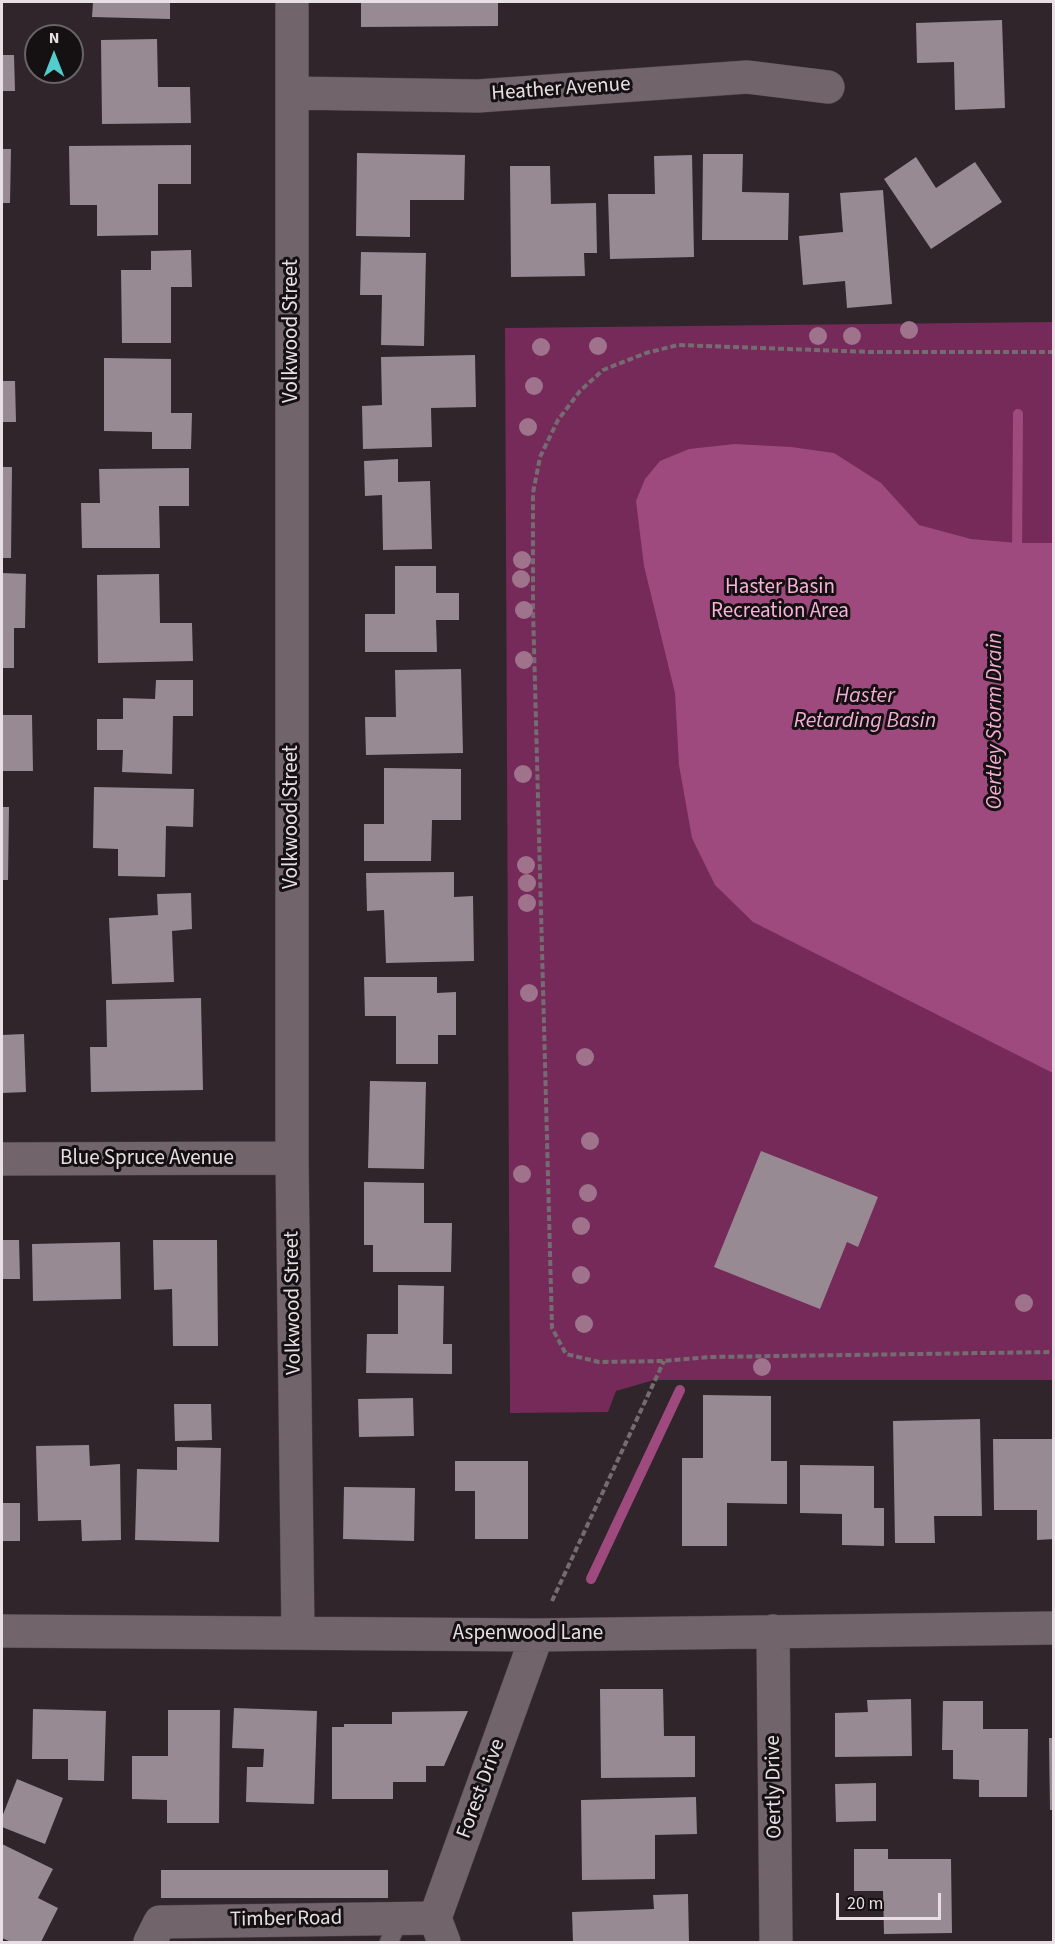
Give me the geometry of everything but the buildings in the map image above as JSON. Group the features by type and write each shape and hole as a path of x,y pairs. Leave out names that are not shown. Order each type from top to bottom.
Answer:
{"street":[{"name":"Volkwood Street","path":"292,2 292,1158 298,1633"},
{"name":"Heather Avenue","path":"293,93 478,96 747,77 828,87"},
{"name":"Blue Spruce Avenue","path":"2,1159 292,1158"},
{"name":"Aspenwood Lane","path":"2,1631 537,1635 1053,1628"},
{"name":"Oertly Drive","path":"773,1631 776,1942"},
{"name":"Forest Drive","path":"440,1930 537,1635"},
{"name":"Timber Road","path":"150,1942 160,1922 394,1931 440,1930"}],"path":[{"path":"1053,352 871,352 678,345 646,352 603,370 580,391 558,420 540,457 534,493 533,609 552,1328 566,1354 599,1362 1053,1353"},
{"path":"537,1635 664,1361"}],"green space":[{"name":"Haster Basin Recreation Area","path":"1053,322 1053,1380 654,1380 616,1391 608,1412 510,1413 505,328"}],"water":[{"name":"Haster Retarding Basin","path":"735,444 791,447 834,453 881,483 919,525 971,539 1053,543 1053,1073 753,922 715,885 692,838 679,765 675,693 644,566 636,501 645,479 660,461 689,449"}],"waterway":[{"name":"Oertley Storm Drain","path":"1017,558 1018,414"},
{"path":"591,1579 680,1390"}]}
